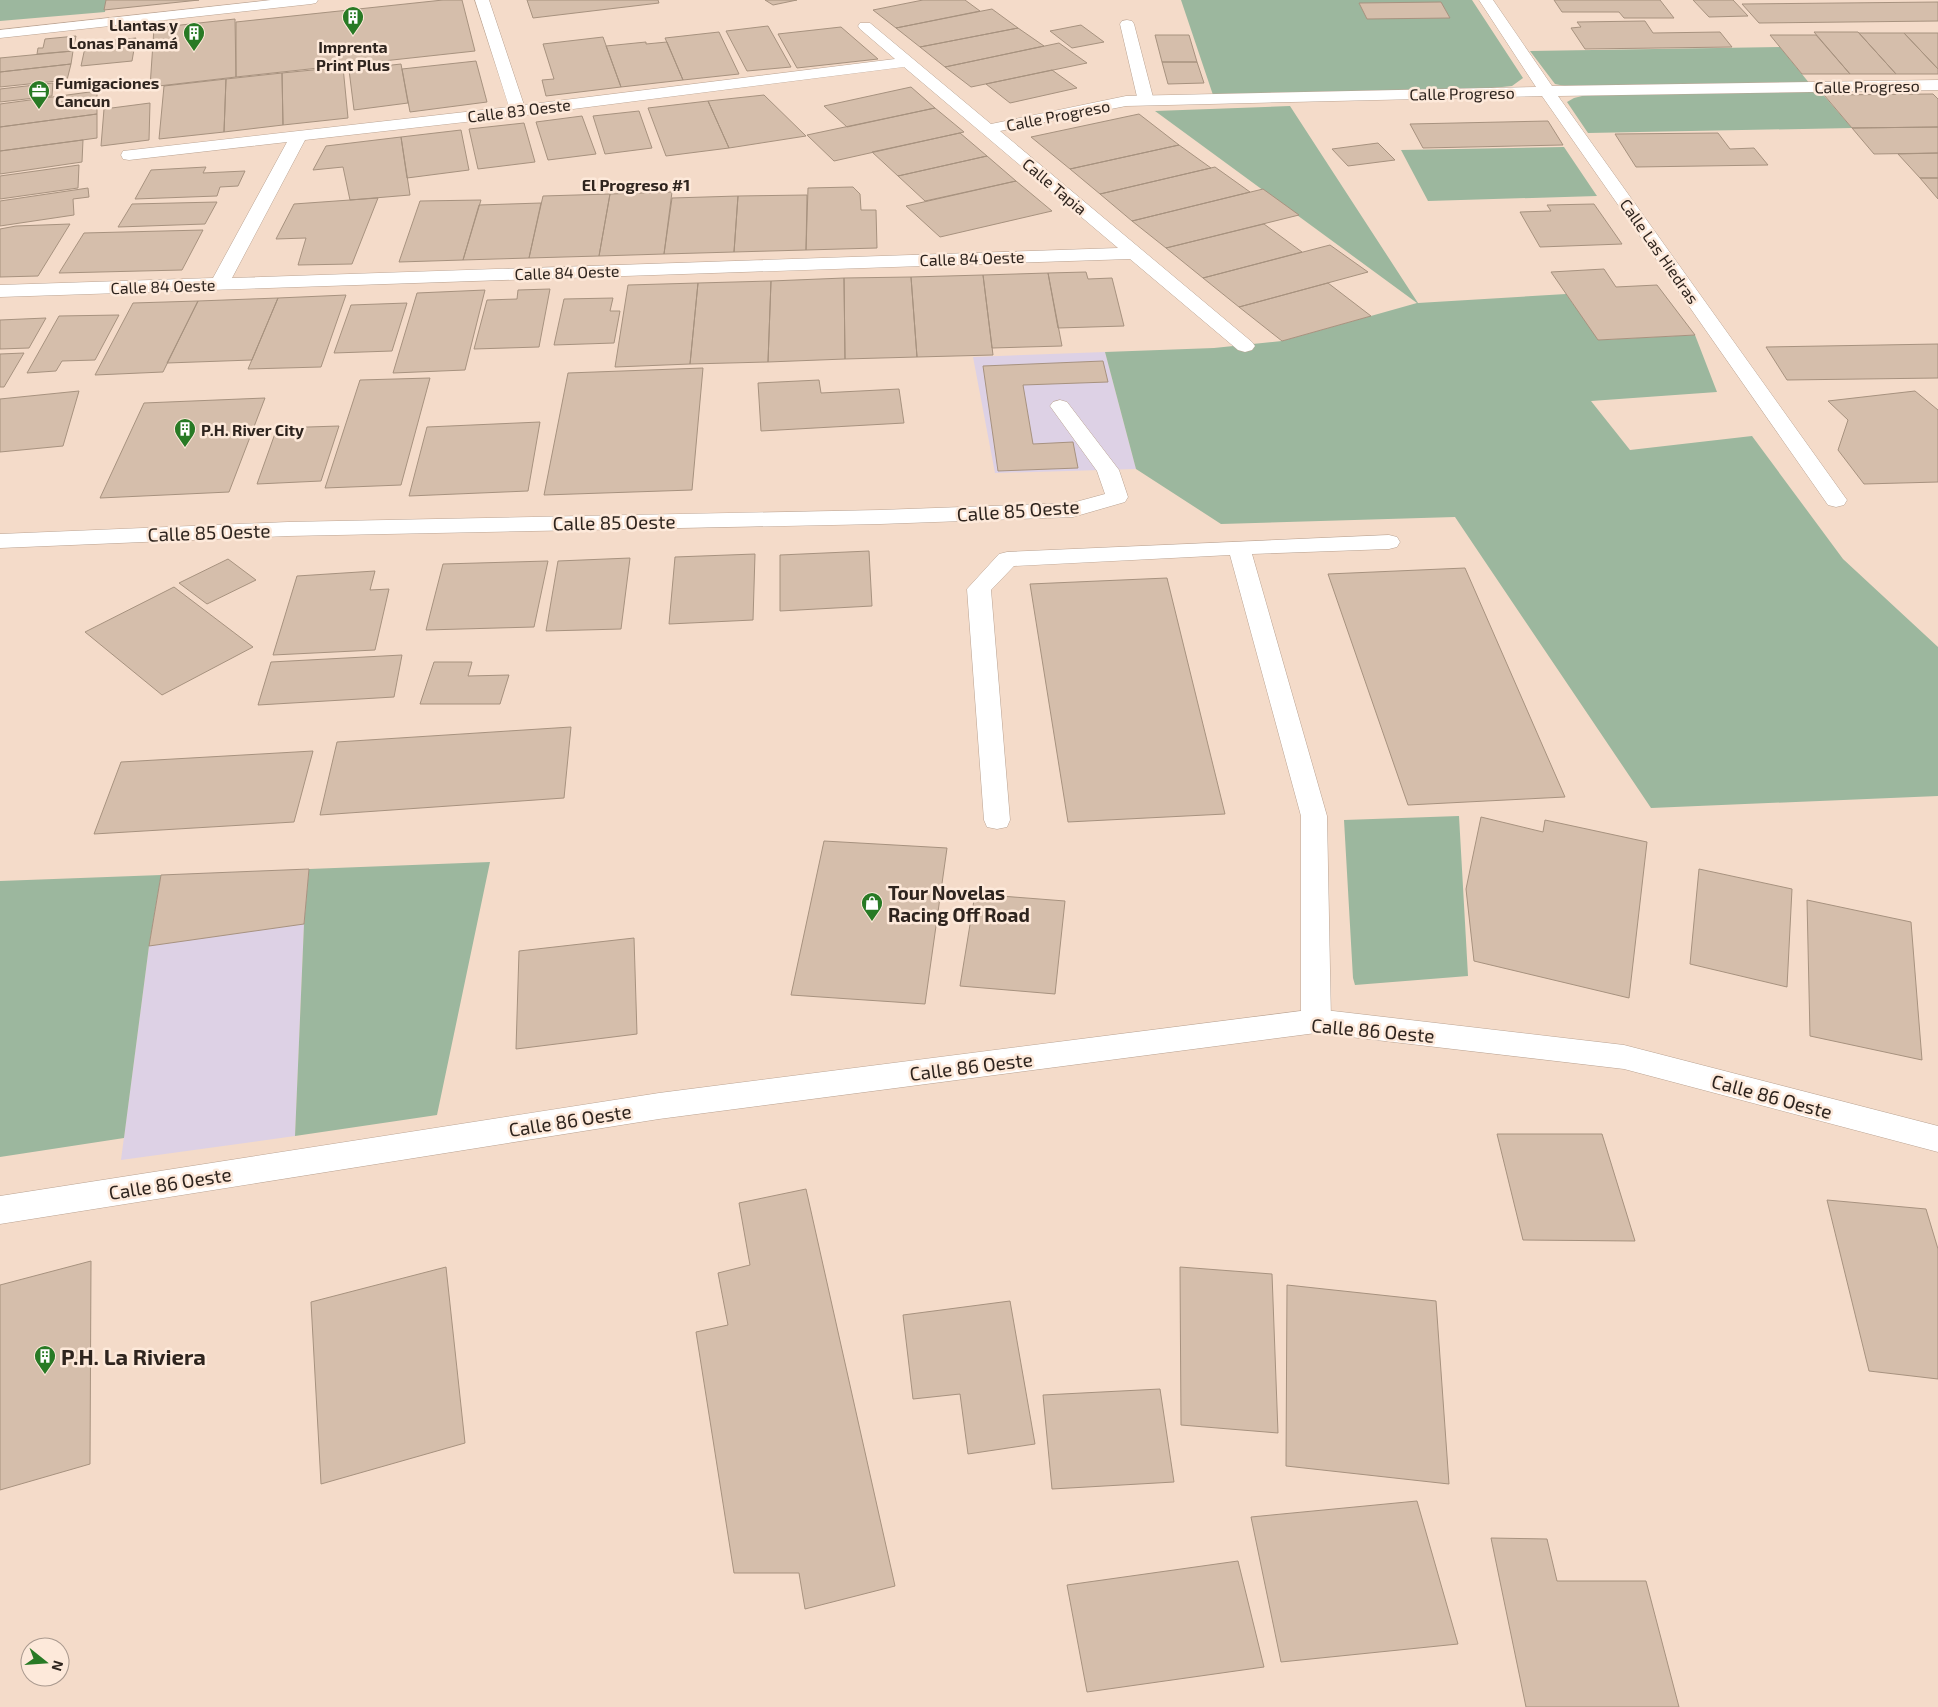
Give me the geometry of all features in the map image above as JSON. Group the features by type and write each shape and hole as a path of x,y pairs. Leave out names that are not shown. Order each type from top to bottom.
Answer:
{"street":[{"path":"0,34 277,2 311,0"},
{"path":"482,0 518,111"},
{"name":"Calle Las Hiedras","path":"1486,0 1547,91 1836,500"},
{"path":"1127,24 1146,101"},
{"name":"Calle Tapia","path":"865,26 1246,346"},
{"name":"Calle 83 Oeste","path":"129,155 518,111 908,62"},
{"name":"Calle Progreso","path":"988,129 1126,101 1547,91 1938,85"},
{"path":"219,284 299,136"},
{"name":"Calle 84 Oeste","path":"0,291 1135,253"},
{"name":"Calle 85 Oeste","path":"0,542 288,529 871,517 1074,510 1117,497 1108,470 1060,406"},
{"path":"997,820 979,589 1007,559 1389,542"},
{"path":"1239,548 1314,816 1316,1021"},
{"name":"Calle 86 Oeste","path":"0,1210 659,1106 1316,1021 1624,1057 1938,1139"}],"shaded area":[{"path":"1105,352 1136,469 995,473 973,357"},
{"path":"309,869 304,924 295,1136 121,1160 149,946 161,875"}],"green space":[{"path":"0,0 106,0 105,12 0,21"},
{"path":"1181,0 1472,0 1523,78 1512,86 1492,88 1213,95"},
{"path":"1780,47 1810,84 1570,87 1555,84 1530,51"},
{"path":"1819,90 1852,128 1588,133 1567,102 1586,95"},
{"path":"1290,106 1418,303 1566,294 1599,340 1695,335 1717,392 1591,401 1630,450 1752,436 1843,559 1938,647 1938,796 1651,808 1455,517 1221,524 1136,469 1105,352 1214,348 1282,341 1417,303 1155,111"},
{"path":"1564,147 1597,196 1428,201 1401,150"},
{"path":"1459,816 1468,976 1355,985 1353,978 1344,820"},
{"path":"490,862 437,1115 295,1136 304,924 309,869"},
{"path":"161,875 149,946 124,1138 0,1157 0,881"}],"building":[{"path":"106,0 199,0 104,10"},
{"name":"Imprenta Print Plus","path":"443,0 462,0 475,51 236,77 236,22"},
{"path":"527,0 658,0 659,3 533,18"},
{"path":"765,0 797,0 773,5"},
{"path":"923,0 965,0 980,11 896,28 873,10"},
{"path":"1554,0 1660,0 1674,18 1624,18 1619,12 1562,12"},
{"path":"1693,0 1733,0 1748,16 1709,17"},
{"path":"1441,2 1450,18 1367,19 1359,3"},
{"path":"1938,2 1938,21 1759,23 1742,4"},
{"path":"992,9 1018,28 920,47 896,28"},
{"name":"Llantas y Lonas Panamá","path":"235,19 236,77 150,87 154,28"},
{"path":"1645,21 1653,33 1720,32 1732,47 1585,49 1571,28 1581,27 1577,22"},
{"path":"1081,25 1104,42 1072,48 1050,31"},
{"path":"768,26 791,67 747,71 726,31"},
{"path":"841,27 878,59 797,68 778,34"},
{"path":"1018,28 1044,46 945,67 920,47"},
{"path":"719,32 739,74 683,80 665,38"},
{"path":"1814,32 1858,32 1896,74 1850,74"},
{"path":"1859,33 1904,33 1938,69 1938,74 1896,74"},
{"path":"1904,33 1938,33 1938,69"},
{"path":"1155,35 1189,35 1197,62 1162,62"},
{"path":"1770,35 1816,35 1850,74 1802,74"},
{"path":"76,36 73,51 37,54 38,48 43,48 45,39"},
{"path":"603,37 621,87 546,96 542,80 554,79 543,44"},
{"path":"136,38 132,61 81,66 86,43"},
{"path":"646,42 646,44 667,42 683,80 621,87 606,46"},
{"path":"1059,43 1087,63 971,87 945,67"},
{"path":"73,51 71,64 0,72 0,58"},
{"path":"476,61 487,102 410,112 402,69"},
{"path":"1162,62 1197,62 1204,83 1168,84"},
{"path":"71,64 67,80 0,87 0,72"},
{"path":"401,64 408,103 354,110 349,70"},
{"path":"343,67 348,118 283,125 282,73"},
{"path":"1052,70 1077,88 1010,103 986,84"},
{"path":"282,73 283,125 224,132 226,79"},
{"path":"226,79 224,132 159,139 164,86"},
{"path":"53,83 52,96 0,102 0,89"},
{"path":"911,87 935,108 847,127 824,106"},
{"path":"97,91 97,114 0,127 0,104"},
{"path":"1933,94 1938,99 1938,127 1852,128 1824,95"},
{"path":"764,95 806,136 729,148 708,101"},
{"path":"708,101 729,148 666,156 648,108"},
{"path":"150,103 149,140 101,146 104,109"},
{"path":"935,108 964,132 834,161 807,135"},
{"path":"639,111 652,148 605,154 593,116"},
{"path":"97,114 97,138 0,151 0,127"},
{"path":"1139,114 1179,145 1070,169 1031,137"},
{"path":"582,116 596,154 548,160 536,122"},
{"path":"1548,121 1563,145 1423,148 1410,124"},
{"path":"524,123 535,162 478,169 469,129"},
{"path":"1938,127 1938,153 1874,154 1852,128"},
{"path":"461,130 469,170 407,178 401,137"},
{"path":"960,133 987,156 898,176 872,152"},
{"path":"1718,133 1730,149 1754,148 1768,165 1636,167 1615,134"},
{"path":"401,137 410,195 350,200 343,167 313,170 326,146"},
{"path":"83,140 82,162 0,174 0,151"},
{"path":"1378,143 1395,160 1348,166 1332,149"},
{"path":"1179,145 1211,168 1100,194 1070,169"},
{"path":"1938,153 1938,178 1920,178 1898,154"},
{"path":"987,156 1016,181 925,201 898,176"},
{"path":"79,165 78,188 0,199 0,176"},
{"path":"206,167 203,173 245,171 238,186 220,187 217,196 135,199 151,170"},
{"path":"1215,167 1250,192 1132,221 1100,194"},
{"path":"1920,178 1938,178 1938,199"},
{"path":"1016,181 1052,211 940,237 906,206"},
{"path":"853,187 860,194 861,210 876,210 877,248 806,250 808,188"},
{"path":"88,188 89,197 73,199 74,215 0,226 0,201"},
{"path":"1263,189 1299,215 1166,248 1132,221"},
{"path":"672,192 664,254 599,256 610,194"},
{"path":"610,194 599,256 529,258 543,196"},
{"path":"807,195 806,250 734,252 738,196"},
{"path":"738,196 734,252 664,254 672,198"},
{"path":"378,198 352,264 298,265 306,238 276,239 294,204"},
{"path":"481,200 463,260 399,262 420,201"},
{"path":"217,202 205,224 118,227 132,204"},
{"path":"541,203 529,258 463,260 479,205"},
{"path":"1594,204 1622,244 1540,247 1520,212 1551,211 1547,205"},
{"path":"70,224 38,276 0,277 0,229 16,226"},
{"path":"1264,224 1302,252 1203,278 1166,248"},
{"path":"203,230 182,270 59,273 84,233"},
{"path":"1330,245 1368,272 1239,307 1203,278"},
{"path":"1604,269 1616,287 1657,285 1695,335 1598,340 1551,272"},
{"path":"1086,272 1088,279 1112,278 1124,326 1058,328 1048,273"},
{"path":"1048,273 1062,346 992,348 983,275"},
{"path":"983,275 993,355 917,357 911,277"},
{"path":"911,277 917,357 845,359 844,278"},
{"path":"844,278 845,359 768,362 771,281"},
{"path":"771,281 768,362 690,364 698,283"},
{"path":"698,283 690,364 615,367 628,285"},
{"path":"1328,283 1371,316 1282,341 1239,307"},
{"path":"550,289 539,347 474,349 487,300 517,299 518,290"},
{"path":"485,290 465,370 393,373 417,293"},
{"path":"346,295 321,367 248,369 278,298"},
{"path":"278,298 252,360 167,363 198,301"},
{"path":"613,298 610,311 620,311 614,343 554,345 564,299"},
{"path":"198,301 163,372 95,375 133,303"},
{"path":"407,303 392,351 334,353 351,305"},
{"path":"119,315 95,360 62,361 56,371 27,373 59,316"},
{"path":"46,318 29,348 0,349 0,320"},
{"path":"1938,344 1938,378 1787,380 1766,347"},
{"path":"24,353 4,387 0,387 0,354"},
{"path":"1103,361 1108,382 1023,385 1033,444 1073,442 1078,468 998,471 983,366"},
{"path":"703,368 692,490 544,495 568,373"},
{"path":"430,378 401,485 325,488 360,380"},
{"path":"819,380 821,393 899,389 904,423 761,431 758,383"},
{"path":"79,391 63,446 0,452 0,399"},
{"path":"1915,391 1938,410 1938,482 1864,484 1838,450 1848,420 1828,401"},
{"name":"P.H. River City","path":"265,398 229,492 100,498 144,403"},
{"path":"540,422 528,491 409,496 427,427"},
{"path":"339,426 321,481 257,484 277,428"},
{"path":"869,551 872,606 780,611 780,555"},
{"path":"755,554 753,620 669,624 675,557"},
{"path":"630,558 621,629 546,631 558,561"},
{"path":"228,559 256,580 207,604 179,583"},
{"path":"548,561 534,627 426,630 443,564"},
{"path":"1465,568 1565,797 1408,805 1328,574"},
{"path":"375,571 370,590 389,589 375,650 273,655 297,576"},
{"path":"1167,578 1225,814 1068,822 1030,584"},
{"path":"174,587 253,647 162,695 85,632"},
{"path":"402,655 394,697 258,705 271,662"},
{"path":"434,662 472,662 468,676 509,675 500,704 420,704"},
{"path":"571,727 564,798 320,815 337,742"},
{"path":"313,751 294,822 94,834 121,762"},
{"path":"1481,817 1543,832 1545,820 1647,842 1629,998 1474,961 1466,889"},
{"name":"Tour Novelas Racing Off Road","path":"824,841 947,848 925,1004 791,995"},
{"path":"309,869 304,924 149,946 161,875"},
{"path":"1699,869 1792,889 1787,987 1690,964"},
{"path":"975,894 1065,901 1055,994 960,986"},
{"path":"1807,900 1911,922 1922,1060 1810,1036"},
{"path":"634,938 637,1034 516,1049 519,951"},
{"path":"1497,1134 1602,1134 1635,1241 1523,1240"},
{"path":"806,1189 895,1586 805,1609 799,1573 734,1573 696,1332 728,1325 718,1273 750,1265 739,1203"},
{"path":"1827,1200 1926,1209 1938,1249 1938,1379 1869,1371"},
{"name":"P.H. La Riviera","path":"91,1261 90,1464 0,1490 0,1285"},
{"path":"446,1267 465,1443 321,1484 311,1302"},
{"path":"1180,1267 1272,1274 1278,1433 1181,1425"},
{"path":"1287,1285 1436,1301 1449,1484 1286,1466"},
{"path":"1010,1301 1035,1444 968,1454 960,1394 913,1399 903,1315"},
{"path":"1160,1389 1174,1482 1052,1489 1043,1395"},
{"path":"1417,1501 1458,1644 1281,1662 1251,1517"},
{"path":"1491,1538 1547,1539 1557,1581 1646,1581 1679,1707 1526,1707"},
{"path":"1238,1561 1264,1667 1087,1692 1067,1585"}],"place":[{"name":"Imprenta Print Plus","path":"353,36"},
{"name":"Llantas y Lonas Panamá","path":"194,52"},
{"name":"Fumigaciones Cancun","path":"39,110"},
{"name":"P.H. River City","path":"185,448"},
{"name":"Tour Novelas Racing Off Road","path":"872,922"},
{"name":"P.H. La Riviera","path":"45,1375"}],"district":[{"name":"El Progreso #1","path":"636,184"}]}
